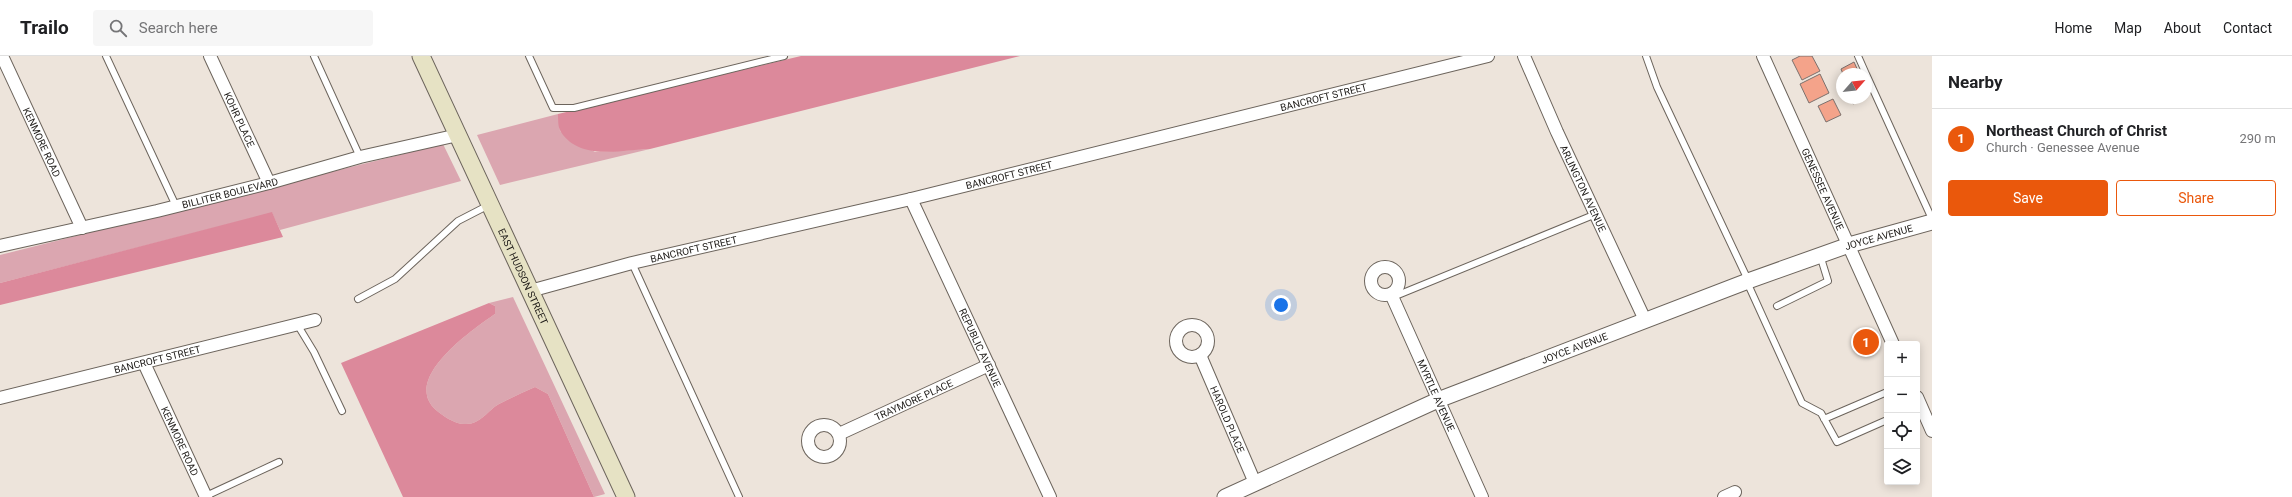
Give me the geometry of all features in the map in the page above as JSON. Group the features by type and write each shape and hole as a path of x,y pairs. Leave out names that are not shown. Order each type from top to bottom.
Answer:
{"main road":[{"name":"EAST HUDSON STREET","path":"421,56 626,497"}],"street":[{"name":"KENMORE ROAD","path":"2,56 82,228"},
{"name":"KOHR PLACE","path":"210,56 269,183"},
{"name":"BANCROFT STREET","path":"530,291 632,263 911,199 1488,56"},
{"name":"ARLINGTON AVENUE","path":"1524,56 1557,132 1645,320"},
{"name":"GENESSEE AVENUE","path":"1763,56 1892,341"},
{"name":"BILLITER BOULEVARD","path":"0,246 176,206 269,183 360,157 458,135"},
{"name":"REPUBLIC AVENUE","path":"911,199 1050,497"},
{"name":"JOYCE AVENUE","path":"1225,497 1438,400 1747,281 1849,245 1932,220"},
{"name":"MYRTLE AVENUE","path":"1392,295 1482,497"},
{"name":"BANCROFT STREET","path":"0,398 315,320"},
{"name":"HAROLD PLACE","path":"1200,355 1255,483"},
{"name":"KENMORE ROAD","path":"144,363 206,496"},
{"name":"TRAYMORE PLACE","path":"839,434 989,365"},
{"path":"1920,407 1932,430"},
{"path":"1724,497 1736,492"}],"lane":[{"path":"106,56 176,206"},
{"path":"314,56 360,157"},
{"path":"529,56 553,108 574,108 784,56"},
{"path":"1646,56 1657,87 1802,403 1821,413 1837,442 1884,421"},
{"path":"1858,56 1863,68"},
{"path":"1872,87 1932,220"},
{"path":"358,299 395,279 458,221 490,204"},
{"path":"1392,295 1596,214"},
{"path":"1777,306 1828,281 1820,255"},
{"path":"632,263 739,497"},
{"path":"297,324 314,352 342,411"},
{"path":"1824,419 1884,393"},
{"path":"206,496 279,462"}],"shaded area":[{"path":"801,56 1020,56 650,149 614,152 590,150 579,147 569,141 559,128 558,114"},
{"path":"558,114 560,131 595,152 650,149 500,185 477,135"},
{"path":"443,144 461,181 280,230 272,213 0,283 0,255"},
{"path":"272,212 283,237 0,305 0,283"},
{"path":"513,297 605,494 594,497 548,394 535,387 499,404 476,422 466,424 454,422 442,415 436,410 428,398 427,384 433,370 444,356 471,331 495,314 495,306 489,303"},
{"path":"489,303 495,306 495,314 471,331 444,356 433,370 427,384 428,398 436,410 442,415 454,422 466,424 476,422 499,404 535,387 548,394 594,497 403,497 341,363"}],"building":[{"path":"1800,56 1812,56 1820,71 1802,80 1792,60"},
{"path":"1854,62 1857,68 1843,68"},
{"path":"1820,74 1829,93 1809,103 1800,84"},
{"path":"1833,99 1841,115 1826,122 1818,106"}],"place":[{"name":"Northeast Church of Christ","path":"1866,342"}]}
